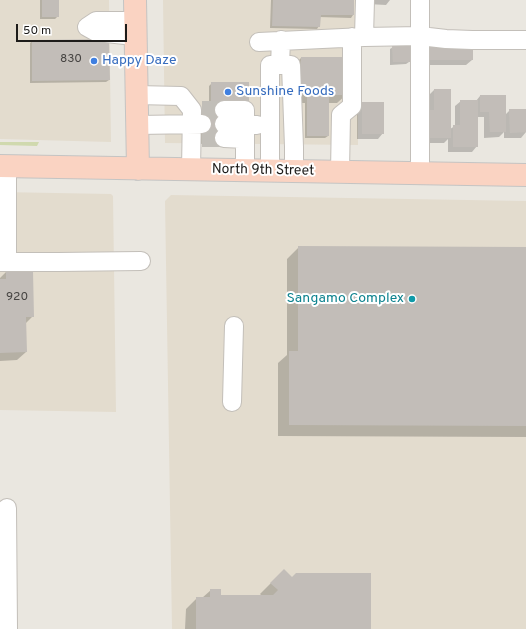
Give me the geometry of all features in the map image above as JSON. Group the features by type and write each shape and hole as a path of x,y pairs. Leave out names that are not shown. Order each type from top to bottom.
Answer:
{"main road":[{"path":"135,19 138,169"},
{"name":"North 9th Street","path":"3,166 526,175"}],"lane":[{"path":"340,172 341,115 352,106 358,37 365,0"},
{"path":"420,0 420,174"},
{"path":"260,42 358,37 420,36 472,40 526,40"},
{"path":"280,65 281,40"},
{"path":"270,171 270,65 291,65 294,171"},
{"path":"136,95 181,96 197,124 191,170"},
{"path":"245,171 245,131 245,110 224,124 245,131 270,120 293,114"},
{"path":"137,125 197,124"},
{"path":"3,166 4,262 141,261"},
{"path":"232,402 234,326"},
{"path":"8,508 8,629"}],"shaded area":[{"path":"0,0 109,0 111,142 0,139"},
{"path":"163,0 358,0 358,145 165,143"},
{"path":"0,192 111,194 113,196 116,412 0,410"},
{"path":"171,195 526,201 526,629 172,629 165,201"}],"green space":[{"path":"0,142 39,142 37,146 0,145"}],"building":[{"path":"42,0 59,0 59,17 42,17"},
{"path":"273,0 354,0 354,15 321,15 320,27 272,26"},
{"path":"109,39 110,80 32,81 32,40"},
{"path":"427,43 473,46 473,60 427,60"},
{"path":"410,45 410,62 393,62 392,46"},
{"path":"301,57 346,57 347,95 329,95 329,136 307,136 307,95 301,95"},
{"path":"211,82 249,82 249,101 211,101"},
{"path":"434,89 451,89 451,138 428,138 428,110 434,110"},
{"path":"480,95 506,95 506,132 490,132 489,112 480,112"},
{"path":"460,100 478,100 478,147 453,147 453,125 460,125"},
{"path":"362,102 384,102 384,134 362,134"},
{"path":"203,107 224,107 224,142 202,142"},
{"path":"509,109 526,109 526,132 510,133"},
{"name":"Sangamo Complex","path":"298,246 526,247 526,426 289,425 289,351 298,351"},
{"path":"6,271 33,271 34,317 26,317 27,352 0,353 0,279 6,279"},
{"path":"284,569 292,577 296,573 371,573 371,629 196,629 196,597 210,597 210,589 221,589 221,595 273,595 278,590 270,583"}],"tunnel":[{"path":"202,110 224,110"},
{"path":"202,138 224,138"}],"place":[{"name":"Happy Daze","path":"94,61"},
{"name":"Sunshine Foods","path":"228,92"},
{"name":"Sangamo Complex","path":"412,299"}]}
